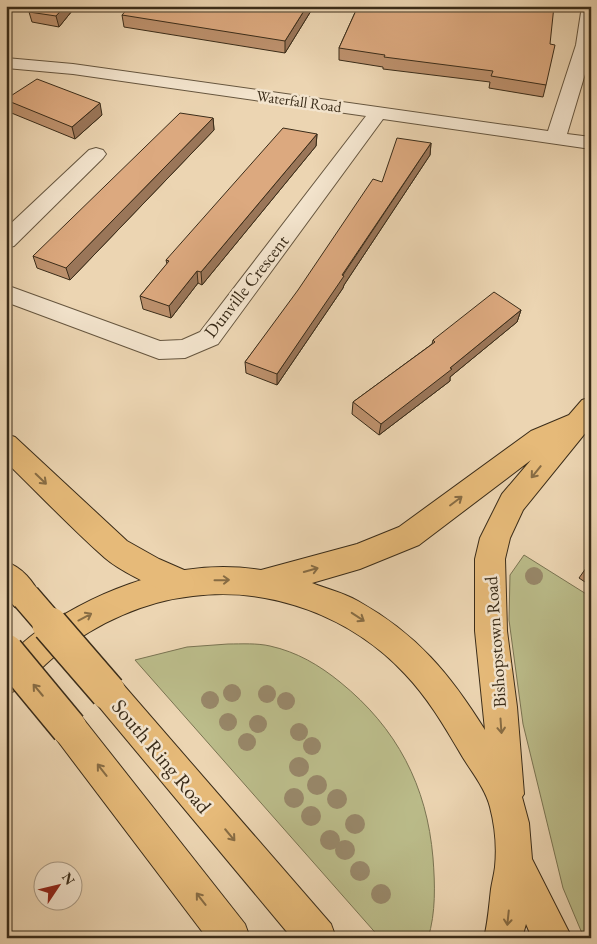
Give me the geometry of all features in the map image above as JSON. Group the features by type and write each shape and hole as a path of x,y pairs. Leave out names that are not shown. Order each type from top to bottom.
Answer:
{"main road":[{"name":"Bishopstown Road","path":"264,583 360,556 409,536 540,438 584,414"},
{"name":"Bishopstown Road","path":"506,800 500,707 491,631 490,559 495,538 512,502 584,414"},
{"path":"6,445 117,550 148,568 180,583"},
{"path":"6,679 50,639 78,621 140,592 180,583 222,580 264,583 310,594 354,614 394,642 448,700 506,800 512,830 514,862 507,925 503,938"},
{"name":"South Ring Road","path":"16,586 317,938"},
{"path":"6,652 69,728 231,938"},
{"path":"514,862 553,938"}],"street":[{"path":"556,137 585,45 590,6"},
{"name":"Waterfall Road","path":"6,62 74,68 591,143"},
{"name":"Dunville Crescent","path":"6,293 159,350 185,349 208,338 379,112"},
{"path":"6,241 96,154"}],"green space":[{"path":"524,555 591,597 591,938 584,938 563,888 523,724 509,620 510,575"},
{"path":"228,644 270,646 289,652 316,665 340,682 360,700 393,739 406,760 416,783 430,832 433,858 434,909 428,938 380,938 135,660 187,647"}],"building":[{"path":"34,6 65,6 56,16 29,12"},
{"path":"130,6 307,6 285,41 122,15"},
{"path":"358,6 554,6 550,44 555,45 546,85 491,76 493,71 384,57 385,55 339,48"},
{"path":"37,79 100,103 72,127 6,100"},
{"path":"180,113 213,118 66,268 33,256"},
{"path":"283,128 317,134 201,272 197,271 169,306 140,296 169,261 166,260"},
{"path":"397,138 431,143 277,374 245,362 298,290 373,179 382,182"},
{"path":"494,292 521,310 450,368 452,369 381,424 353,402 435,342 433,340"},
{"path":"591,561 591,572 585,568"}]}
